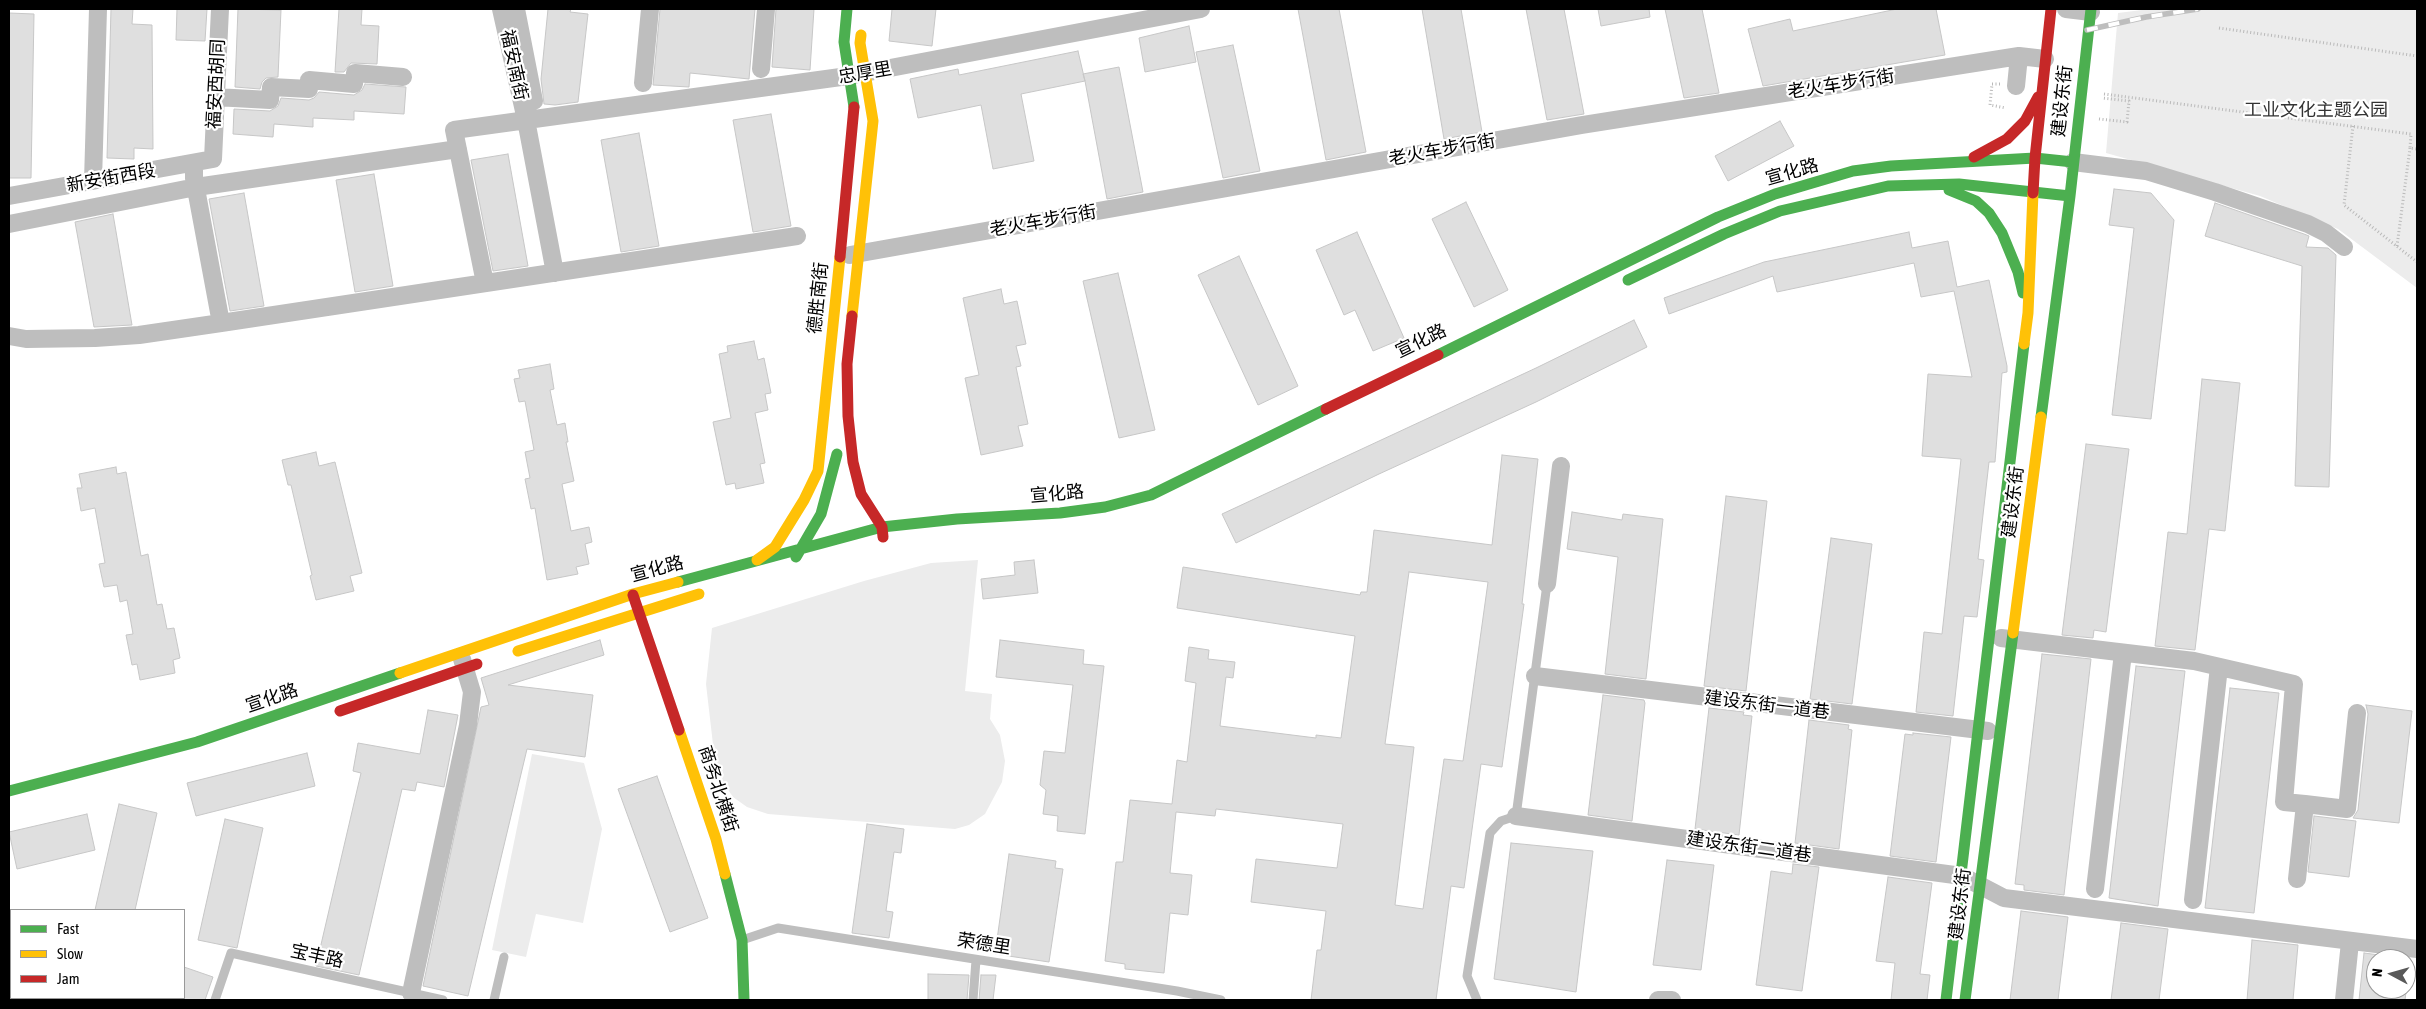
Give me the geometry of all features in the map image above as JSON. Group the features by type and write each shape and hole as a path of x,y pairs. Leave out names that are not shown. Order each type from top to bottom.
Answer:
{"main road":[{"name":"德胜南街","path":"746,564 765,556 775,547 804,500 818,471 854,116 844,42 847,9"},
{"name":"建设东街","path":"1946,1000 1980,730 2028,313 2035,158 2051,9"},
{"name":"建设东街","path":"1965,1000 2070,196 2091,10"},
{"name":"德胜南街","path":"804,562 789,565 802,550 821,514 832,481 839,448 873,121 860,43 862,26"},
{"path":"1967,160 2006,139 2025,122 2043,85"},
{"name":"宣化路","path":"9,791 197,742 462,660 633,594 746,564 883,532 957,518 1060,513 1105,507 1151,495 1718,217 1775,194 1853,171 1891,166 1967,160 2035,158 2073,162"},
{"name":"宣化路","path":"1618,284 1724,234 1780,211 1888,186 1959,184 2070,196"},
{"path":"1927,185 1959,193 1976,201 1989,213 2002,233 2011,254 2028,313"},
{"name":"德胜南街","path":"847,364 848,416 853,462 861,494 883,532"},
{"name":"宣化路","path":"848,548 883,532 974,530"},
{"name":"宣化路","path":"511,653 706,591"},
{"name":"商务北横街","path":"633,594 716,839 742,940 744,1000"},
{"name":"宣化路","path":"328,715 430,682 462,660 492,659"}],"street":[{"path":"93,181 98,9"},
{"name":"福安西胡同","path":"213,159 220,9"},
{"name":"福安南街","path":"502,9 526,120 555,273"},
{"path":"516,9 534,101"},
{"path":"642,84 650,9"},
{"path":"760,70 766,9"},
{"name":"忠厚里","path":"458,149 454,130 848,76 1201,9"},
{"path":"2066,9 2091,10"},
{"path":"2016,86 2019,56"},
{"name":"老火车步行街","path":"840,257 1558,129 2019,56 2045,59"},
{"path":"216,97 270,100 271,87 308,89 309,80 354,84 355,73 403,76"},
{"path":"9,224 196,188 458,149 485,283"},
{"name":"新安街西段","path":"9,196 194,164 213,159"},
{"path":"2073,162 2146,171 2215,192 2308,224 2344,247"},
{"path":"194,164 196,188 221,322"},
{"path":"9,336 26,338 95,338 140,335 798,236"},
{"path":"1547,584 1561,466"},
{"path":"1991,637 2194,661 2294,684 2284,802 2347,809 2357,713"},
{"path":"2095,889 2123,653"},
{"path":"411,993 468,725 472,692 462,660"},
{"path":"2193,900 2219,667"},
{"name":"建设东街一道巷","path":"1534,676 2000,733"},
{"path":"2297,879 2305,804"},
{"name":"建设东街二道巷","path":"1516,816 1962,876 2004,898 2417,949"},
{"path":"2344,1000 2350,942"},
{"path":"1658,1000 1672,1000"}],"lane":[{"path":"1477,1000 1467,976 1490,833 1501,821 1516,816 1547,584"},
{"name":"荣德里","path":"742,940 778,928 1177,991 1222,1000"},
{"name":"宝丰路","path":"215,1000 231,953 443,1000"},
{"path":"494,1000 504,957"},
{"path":"973,1000 976,960"}],"path":[{"path":"2219,28 2417,56"},
{"path":"2081,91 2412,134 2397,246"},
{"path":"2112,95 2112,99 2129,101 2127,122"},
{"path":"2353,126 2344,205 2417,262"},
{"path":"2410,148 2417,149"}],"green space":[{"name":"工业文化主题公园","path":"2150,9 2417,9 2417,288 2338,229 2260,196 2106,153 2118,13"},
{"path":"978,560 965,691 992,694 990,719 1000,735 1005,761 1002,782 985,814 969,825 955,829 768,814 747,807 733,797 724,784 714,753 706,684 712,628 864,581 931,563"},
{"path":"532,754 584,763 602,829 583,923 536,914 526,957 492,950"}],"building":[{"path":"111,9 133,9 132,24 152,25 153,149 134,148 134,159 107,158"},
{"path":"177,9 207,9 205,41 176,40"},
{"path":"238,9 281,10 278,77 266,78 262,82 260,89 235,87"},
{"path":"339,9 362,9 361,25 379,26 377,64 351,63 344,72 335,72"},
{"path":"548,9 571,9 570,12 588,14 578,102 555,105 544,104 541,79"},
{"path":"660,9 755,9 749,79 690,73 689,87 653,85"},
{"path":"776,9 814,9 810,70 772,67"},
{"path":"892,9 936,9 932,46 889,41"},
{"path":"1298,9 1339,9 1366,152 1326,160"},
{"path":"1422,9 1461,9 1482,132 1444,139"},
{"path":"1526,9 1564,9 1584,114 1547,120"},
{"path":"1598,9 1649,9 1650,17 1601,26"},
{"path":"1665,9 1702,9 1719,93 1684,98"},
{"path":"1897,9 1936,9 1945,55 1763,86 1748,29 1790,19 1793,31"},
{"path":"9,13 34,14 31,178 9,178"},
{"path":"1189,26 1196,62 1145,72 1139,38"},
{"path":"1233,45 1260,171 1223,178 1196,52"},
{"path":"1078,51 1083,74 1119,67 1143,192 1107,199 1085,81 1021,94 1034,161 993,169 981,105 918,118 910,79 958,69 959,75"},
{"path":"365,84 406,87 404,114 354,111 354,120 313,118 313,127 274,124 273,137 233,134 234,109 270,111 278,106 281,98 309,100 314,98 319,92 354,95 362,90"},
{"path":"771,114 791,226 753,232 733,120"},
{"path":"1780,121 1794,146 1728,181 1715,156"},
{"path":"639,133 659,246 621,252 601,140"},
{"path":"508,154 528,266 493,271 471,160"},
{"path":"374,174 393,286 355,292 336,180"},
{"path":"2114,189 2151,193 2174,220 2151,419 2112,415 2134,228 2109,225"},
{"path":"244,193 264,306 230,311 209,199"},
{"path":"1466,202 1508,290 1474,307 1432,219"},
{"path":"2215,203 2309,236 2306,247 2328,248 2336,255 2329,487 2295,486 2302,266 2205,236"},
{"path":"113,214 132,325 94,327 75,222"},
{"path":"1357,232 1404,338 1373,351 1355,310 1344,315 1316,250"},
{"path":"1909,232 1912,248 1948,241 1957,287 1989,280 2007,366 2007,372 2002,373 1995,462 1989,462 1978,559 1984,560 1977,617 1964,616 1953,716 1916,712 1924,632 1942,634 1961,459 1922,456 1928,374 1972,377 1954,291 1921,297 1914,263 1777,292 1773,276 1669,314 1664,298 1764,262"},
{"path":"1239,256 1298,386 1258,405 1198,275"},
{"path":"1118,273 1155,430 1119,438 1083,281"},
{"path":"1001,289 1004,304 1017,301 1026,344 1016,346 1021,366 1016,367 1028,424 1018,426 1023,446 981,455 965,378 979,375 963,298"},
{"path":"1634,320 1647,347 1536,402 1379,474 1236,543 1222,514 1536,368"},
{"path":"754,341 758,360 764,358 771,393 765,394 768,410 755,413 765,463 760,464 764,483 736,489 735,483 726,485 713,422 731,418 719,354 728,352 727,346"},
{"path":"550,364 554,389 550,390 557,425 565,423 568,442 566,442 574,481 562,484 571,531 589,527 592,542 585,544 589,564 576,567 578,574 547,580 535,508 531,509 525,479 530,478 525,452 534,450 525,401 519,402 514,379 520,378 518,370"},
{"path":"2202,379 2240,383 2225,531 2209,529 2195,650 2155,646 2168,532 2187,534"},
{"path":"2086,444 2129,449 2106,632 2094,630 2093,638 2062,635"},
{"path":"316,452 319,466 335,462 362,573 350,576 354,591 316,600 291,485 288,485 282,460"},
{"path":"1502,455 1538,459 1522,604 1524,604 1502,767 1481,764 1464,888 1451,886 1436,1000 1311,1000 1317,950 1321,950 1326,911 1251,902 1256,859 1337,868 1343,824 1216,809 1215,816 1176,812 1170,873 1192,875 1188,915 1170,913 1164,973 1125,969 1125,964 1105,961 1116,862 1123,862 1130,800 1172,804 1177,760 1187,762 1196,683 1185,681 1189,647 1209,650 1208,659 1235,662 1233,678 1226,677 1220,726 1316,738 1316,735 1341,738 1355,636 1177,608 1183,567 1360,595 1361,592 1367,592 1374,530 1492,545","holes":["1409,572 1488,582 1463,761 1444,759 1423,909 1395,905 1414,747 1385,744"]},
{"path":"116,467 117,474 126,472 141,556 148,554 157,605 162,604 167,629 174,628 180,658 173,660 175,673 140,680 137,664 132,665 126,635 133,634 127,600 120,602 117,585 104,587 99,564 105,563 95,508 81,511 77,488 82,488 79,474"},
{"path":"1726,496 1767,501 1746,691 1704,686"},
{"path":"1572,512 1622,520 1623,514 1663,519 1646,679 1605,674 1618,557 1567,549"},
{"path":"1831,538 1872,544 1852,704 1810,699"},
{"path":"1034,560 1038,593 983,599 981,579 1015,575 1014,562"},
{"path":"600,640 604,655 508,685 593,695 585,757 527,749 468,996 423,986 481,707 489,705 481,678"},
{"path":"1000,640 1084,650 1083,664 1104,666 1085,834 1057,831 1058,816 1043,814 1046,790 1040,785 1044,751 1065,753 1073,685 996,677"},
{"path":"2042,654 2091,659 2064,895 2024,890 2024,885 2015,884"},
{"path":"2136,666 2185,671 2158,906 2109,898"},
{"path":"2230,688 2279,693 2254,913 2205,908"},
{"path":"1603,695 1644,700 1645,703 1632,821 1588,815"},
{"path":"2366,705 2412,711 2399,823 2353,818 2358,810 2368,714"},
{"path":"1709,708 1744,712 1743,715 1752,716 1739,835 1695,829"},
{"path":"428,710 458,715 444,787 417,782 415,791 402,789 359,975 316,966 361,773 353,771 358,743 420,754"},
{"path":"1809,720 1849,725 1848,729 1852,730 1839,849 1795,843"},
{"path":"1913,733 1951,737 1936,862 1890,856 1905,734 1913,735"},
{"path":"307,753 315,786 196,816 187,783"},
{"path":"657,776 708,918 670,932 618,789"},
{"path":"119,804 157,813 135,909 95,909"},
{"path":"87,814 95,850 17,869 9,832"},
{"path":"2314,816 2356,821 2349,877 2308,872"},
{"path":"225,819 263,828 237,948 198,940"},
{"path":"867,824 904,829 901,853 894,852 886,911 893,912 889,938 852,933"},
{"path":"1511,843 1593,851 1576,992 1494,979"},
{"path":"1009,854 1056,861 1055,868 1063,869 1049,962 995,954"},
{"path":"1667,860 1714,865 1701,970 1653,965"},
{"path":"1793,864 1819,867 1802,991 1756,985 1771,871 1792,874"},
{"path":"1888,877 1932,883 1920,974 1930,975 1927,1000 1891,1000 1895,963 1876,961"},
{"path":"2021,911 2068,917 2058,1000 2010,1000"},
{"path":"2121,923 2168,929 2159,1000 2111,1000"},
{"path":"2252,940 2298,945 2293,1000 2247,1000"},
{"path":"2364,953 2366,953 2366,999 2405,1000 2359,1000"},
{"path":"185,967 213,977 205,1000 184,1000"},
{"path":"928,974 969,975 967,1000 928,1000"},
{"path":"981,975 996,975 993,1000 979,1000"}],"railway":[{"path":"2087,30 2146,17 2198,9"}],"traffic: fast":[{"path":"847,9 844,42 854,107"},
{"path":"2041,417 2070,196 2091,9"},
{"path":"1438,355 1718,217 1775,194 1853,171 1891,166 2035,158 2073,162"},
{"path":"1628,280 1724,234 1780,211 1888,186 1959,184 2070,196"},
{"path":"1949,190 1976,201 1989,213 2002,233 2018,272 2023,293"},
{"path":"1946,1000 2024,344"},
{"path":"678,582 882,527 957,519 1060,513 1105,507 1151,495 1326,409"},
{"path":"796,557 821,514 837,454"},
{"path":"1965,1000 2013,633"},
{"path":"9,791 197,742 400,673"},
{"path":"725,874 742,940 744,1000"}],"traffic: slow":[{"path":"852,316 873,121 860,43 861,35"},
{"path":"2024,344 2028,313 2033,193"},
{"path":"757,560 775,547 804,500 818,471 840,257"},
{"path":"2013,633 2041,417"},
{"path":"400,673 633,594 678,582"},
{"path":"518,651 699,594"},
{"path":"679,730 716,839 725,874"}],"traffic: jam":[{"path":"2033,193 2051,9"},
{"path":"1974,157 2007,139 2025,121 2038,97"},
{"path":"840,257 854,107"},
{"path":"852,316 847,364 848,416 853,462 861,494 882,527 883,537"},
{"path":"1326,409 1438,355"},
{"path":"633,595 679,730"},
{"path":"340,711 477,664"}]}
